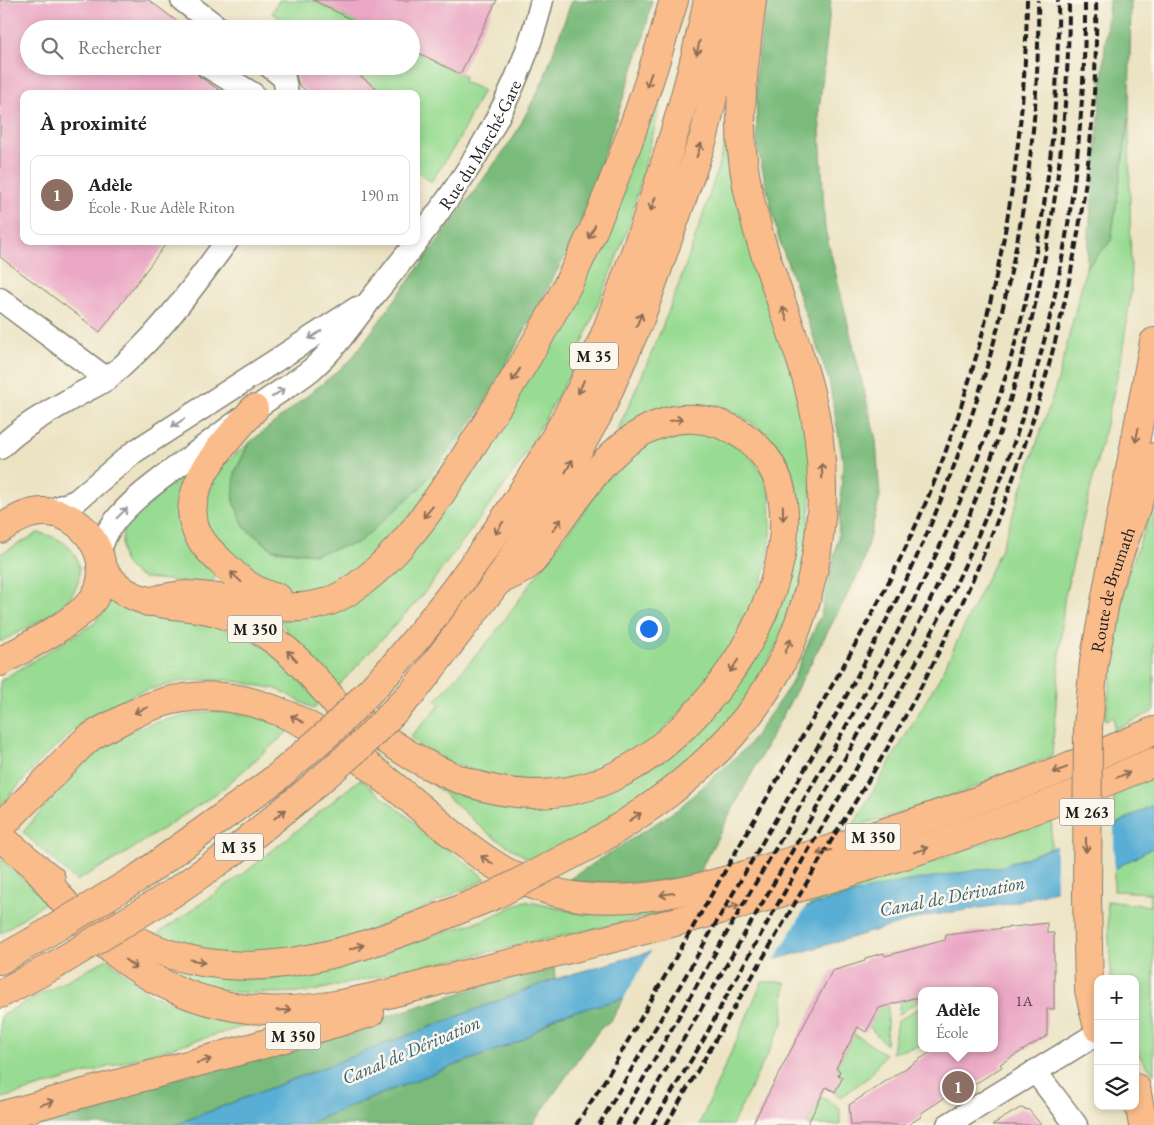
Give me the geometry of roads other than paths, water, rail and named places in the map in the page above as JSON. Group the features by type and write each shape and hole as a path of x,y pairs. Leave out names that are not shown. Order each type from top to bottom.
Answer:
{"main road":[{"path":"0,529 22,516 45,512 55,513 74,521 91,537 100,560 118,587 127,594 148,602 188,595 240,602 314,606 336,598 356,586 377,569 407,537 439,498 529,354 573,273 614,181 657,58 674,0"},
{"name":"M 35","path":"0,960 141,876 275,779 335,727 391,669 477,562 530,481 575,400 614,312 678,130 708,0"},
{"name":"M 35","path":"0,994 55,965 170,895 234,851 303,795 361,745 414,691 497,582 554,493 599,413 640,319 704,136 736,0"},
{"path":"4,826 36,868 107,923 135,940 189,960 226,966 279,966 321,957 412,929 495,895 594,843 623,825 682,783 732,735 757,704 780,665 801,615 818,550 823,490 817,420 809,386 751,205 742,152 742,96 752,0"},
{"name":"M 263","path":"1108,586 1154,342"},
{"path":"254,409 216,453 203,473 192,503 193,517 200,538 241,582 271,596 314,606"},
{"path":"337,704 385,740 421,762 446,774 493,790 534,794 557,793 581,789 620,774 662,746 700,710 734,667 757,625 776,575 780,550 783,508 776,476 767,459 756,445 725,425 685,418 652,426 630,438 606,462 529,564 497,582"},
{"name":"Route de Brumath","path":"1096,1020 1089,990 1087,897 1088,726 1094,662 1108,586 1154,457"},
{"path":"0,662 87,607 98,592 102,574 100,560"},
{"name":"M 350","path":"148,602 216,612 259,630 285,649 337,704 422,809"},
{"name":"M 350","path":"4,826 88,739 141,709 186,697 224,696 277,709 296,718 330,739 422,809 468,848 528,884 557,893 580,897 605,899 652,897 705,886 864,840 976,802 1154,732"},
{"name":"M 350","path":"36,868 76,918 132,966 170,987 234,1007 271,1010 327,1006 646,931 808,885 944,843 1154,762"},
{"name":"M 350","path":"0,1116 257,1046 461,986 584,946"},
{"path":"1139,1091 1154,1106"},
{"path":"1139,1104 1143,1125"}],"street":[{"path":"182,0 208,20"},
{"name":"Rue du Marché-Gare","path":"420,238 443,209 476,159 508,96 542,0"},
{"path":"222,75 246,90"},
{"path":"280,75 284,78 286,90"},
{"path":"0,448 20,429 107,379 162,327 224,245"},
{"name":"Rue du Marché-Gare","path":"100,560 109,529 123,511 162,478 254,409 312,369 341,338 415,245"},
{"path":"0,298 107,379"},
{"path":"45,512 76,501 134,452 371,300"},
{"path":"948,1125 1094,1035"},
{"path":"1035,1071 1076,1125"}],"water":[{"name":"Canal de Dérivation","path":"1154,804 1154,847 1109,872 1054,891 1007,904 926,916 791,955 557,1016 521,1041 429,1075 304,1125 174,1125 555,979 855,893 902,882 1003,866 1117,824"}],"railway":[{"path":"576,1125 607,1077 871,616 928,497 963,400 993,288 1005,231 1021,117 1027,0"},
{"path":"599,1125 856,679 891,612 937,510 963,440 986,368 1005,296 1020,223 1031,149 1037,75 1038,0"},
{"path":"617,1125 873,678 921,585 965,490 1002,388 1030,280 1041,224 1054,112 1058,0"},
{"path":"634,1125 801,836 894,670 938,585 976,498 1011,398 1026,343 1050,230 1064,115 1069,0"},
{"path":"652,1125 704,1039 729,991 911,671 954,589 991,504 1033,383 1062,257 1073,193 1080,129 1085,0"},
{"path":"666,1125 838,829 895,735 946,637 991,536 1028,433 1058,328 1080,220 1093,111 1096,0"}],"place":[{"name":"Adèle","path":"958,1087"}]}
